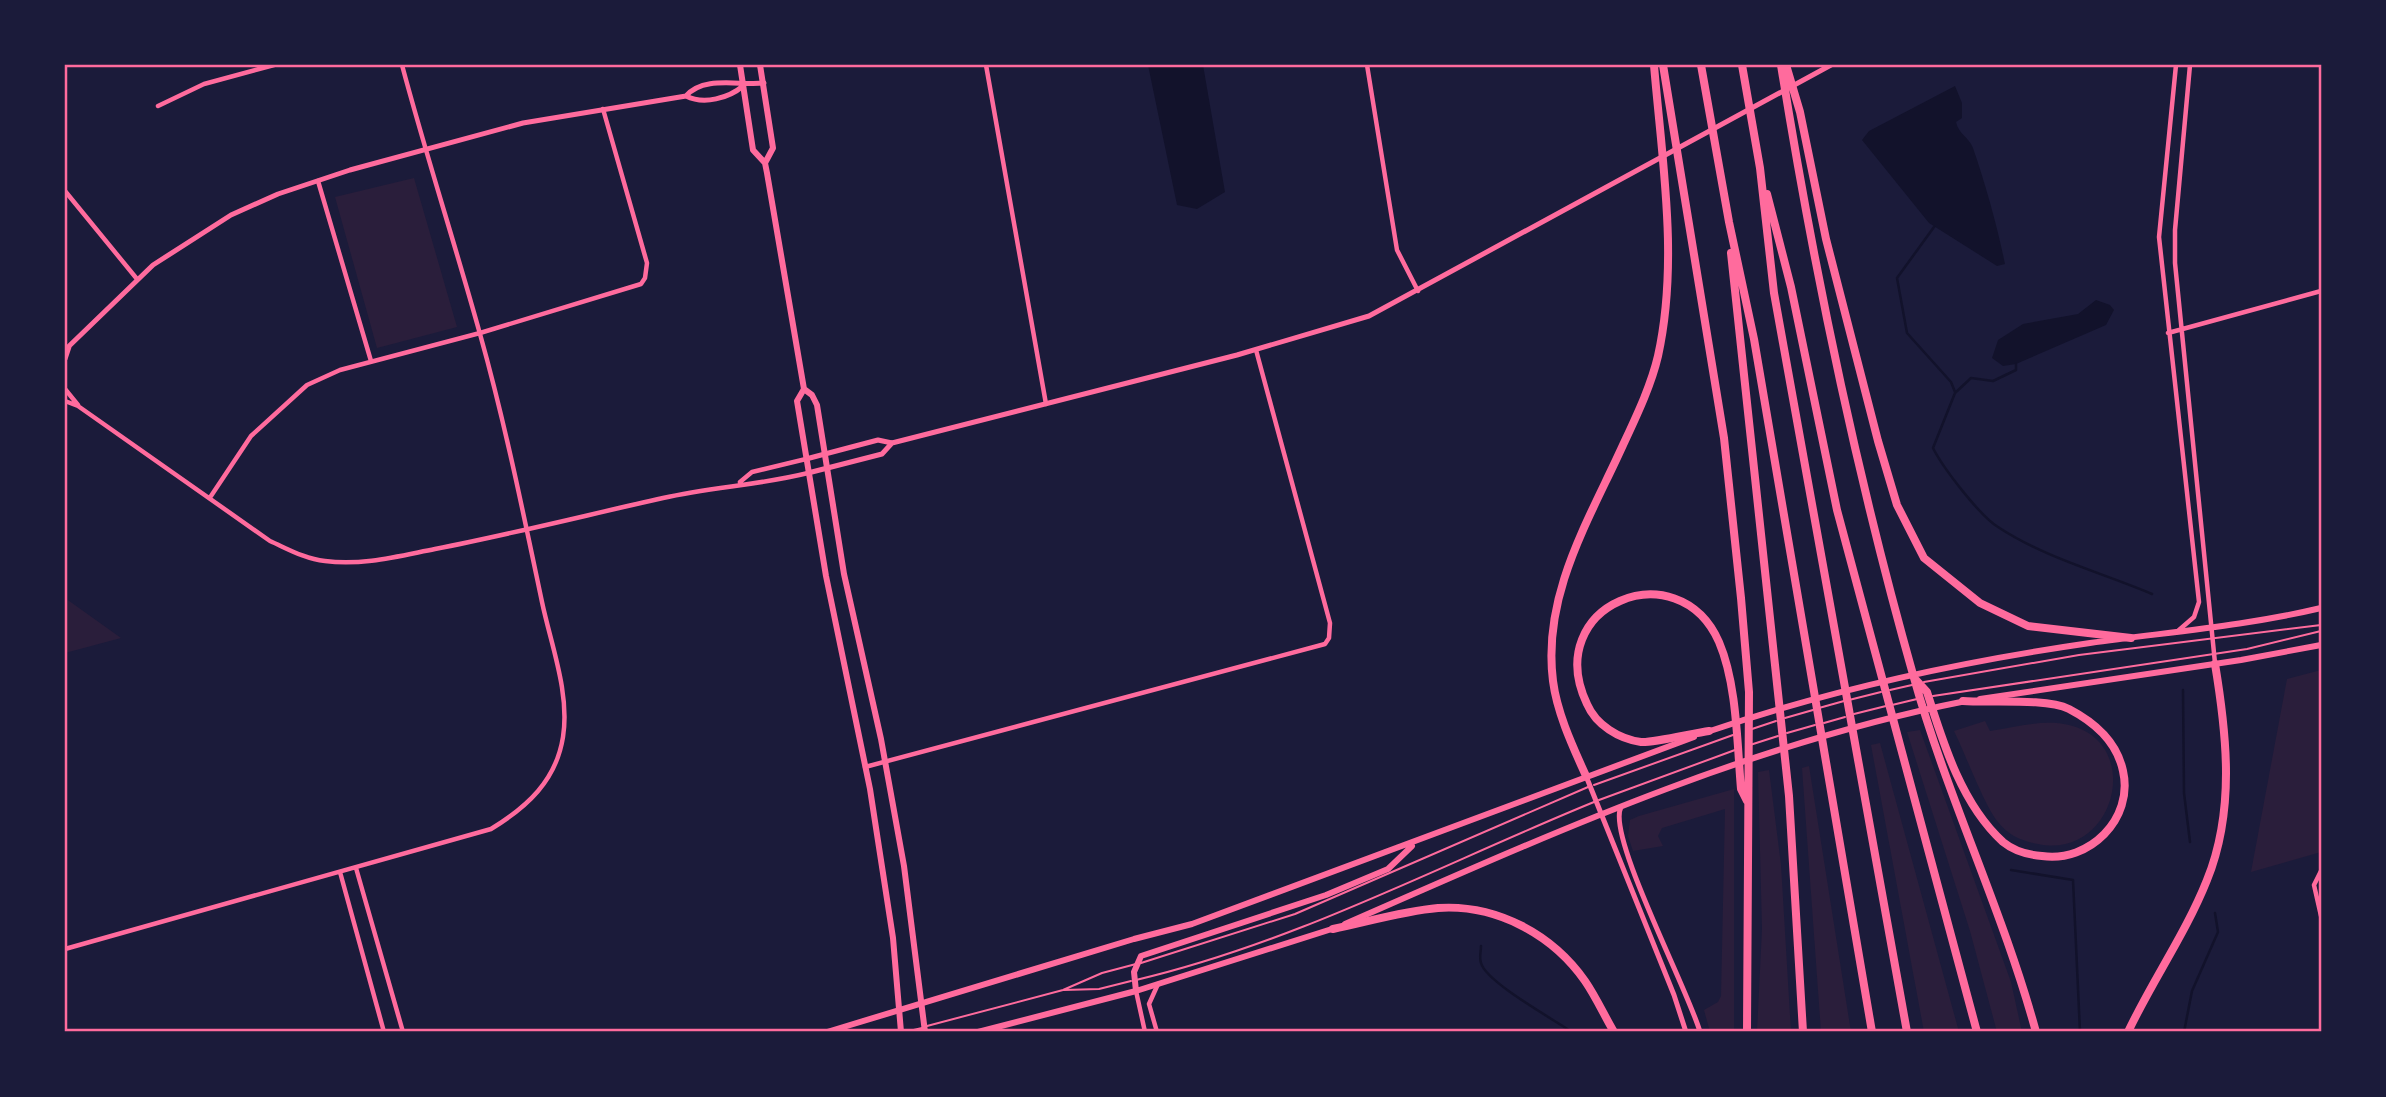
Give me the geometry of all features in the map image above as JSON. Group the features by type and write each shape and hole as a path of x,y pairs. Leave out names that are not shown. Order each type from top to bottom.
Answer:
{"highway":[{"path":"1586,776 1553,681 1552,639 1557,597 1574,548 1638,413 1657,359 1664,322 1668,279 1666,212 1654,65"},
{"path":"1663,65 1724,438 1749,692 1747,1032"},
{"path":"1702,65 1728,222 1754,340 1872,1032"},
{"path":"1742,65 1760,168 1774,293 1907,1032"},
{"path":"1783,65 1800,112 1826,239 1878,442 1897,505 1924,558 1980,603 2028,626 2131,638"},
{"path":"1783,65 1803,204 1844,393 1914,678 1945,782 1978,859 2022,981 2036,1032"},
{"path":"1760,168 1791,287 1837,510 1977,1032"},
{"path":"1728,222 1737,330 1789,796 1803,1032"},
{"path":"1709,731 1642,742 1612,733 1591,714 1579,687 1576,654 1586,626 1598,613 1614,603 1642,594 1671,596 1702,615 1719,643 1733,701 1741,789 1749,807"},
{"path":"2128,1032 2208,879 2221,822 2228,773 2216,664"},
{"path":"1914,678 1927,692 1964,787 1984,822 2006,844 2028,855 2070,856 2087,849 2105,834 2116,818 2124,793 2124,772 2117,754 2102,730 2066,708 2020,702 1964,701"},
{"path":"1333,929 1439,908 1486,913 1521,923 1547,941 1584,980 1614,1032"}],"main road":[{"path":"740,65 753,150 765,163 804,389 817,405 844,573 885,761 904,866 925,1030"},
{"path":"760,65 773,148 765,163"},
{"path":"804,389 797,401 808,473 865,766 892,939 903,1032"},
{"path":"827,1032 1192,924 1709,731 1834,691 1955,664 2131,638 2214,629 2321,608"},
{"path":"978,1032 1136,991 1333,929 1598,813 1718,768 1808,740 1964,701 2216,664 2321,645"},
{"path":"1136,991 1135,964 1141,956 1388,869 1416,842"}],"street":[{"path":"158,106 204,85 274,65"},
{"path":"65,949 491,829 523,808 539,793 550,774 563,740 565,708 528,531 480,333 402,65"},
{"path":"986,65 1046,405"},
{"path":"1367,65 1394,238 1418,292"},
{"path":"740,483 752,472 878,440 892,443 1046,405 1369,316 1418,292 1624,176 1831,65"},
{"path":"2175,633 2194,617 2199,602 2159,237 2176,65"},
{"path":"2190,65 2175,230 2181,330 2216,664"},
{"path":"686,96 693,88 729,81 743,86 764,83"},
{"path":"65,359 67,349 153,265 231,215 318,181 523,122 686,96 695,101 732,95 743,86"},
{"path":"211,496 244,445 280,407 307,385 340,370 608,296 633,288 645,278 647,263 603,109"},
{"path":"318,181 371,361"},
{"path":"65,191 137,279"},
{"path":"2168,333 2321,291"},
{"path":"865,766 1325,644 1331,631 1256,349"},
{"path":"65,389 78,406"},
{"path":"65,401 78,406 211,496 270,541 297,554 324,561 383,559 528,531 740,483 755,485 882,454 892,443"},
{"path":"1586,776 1598,813 1674,995 1686,1032"},
{"path":"1623,804 1617,814 1622,839 1679,974 1700,1032"},
{"path":"356,868 403,1032"},
{"path":"340,872 384,1032"},
{"path":"2321,872 2315,878 2314,890 2321,916"},
{"path":"1157,1032 1149,1004 1158,984"},
{"path":"1136,991 1145,1032"}],"lane":[{"path":"903,1032 925,1030 1063,990 1102,973 1295,914 1422,862 1501,822 1589,787 1713,743 1836,704 1956,675 2321,625"},
{"path":"1063,990 1100,989 1266,941 1336,914 1594,802 1716,757 1818,724 1957,692 2216,653 2310,636 2321,631"}],"shaded area":[{"path":"1148,65 1203,65 1225,192 1197,209 1177,205"},
{"path":"1955,86 1962,103 1962,118 1956,122 1973,148 2005,264 1997,266 1929,223 1862,140 1869,131"},
{"path":"414,178 457,327 377,348 335,197"},
{"path":"2096,300 2110,305 2114,310 2106,325 2016,364 2003,366 1992,358 1998,340 2023,324 2078,314"},
{"path":"65,598 121,638 65,653"},
{"path":"2321,670 2321,852 2251,872 2287,679"},
{"path":"1985,721 1990,731 2029,724 2059,723 2093,736 2107,753 2113,775 2111,797 2102,818 2086,835 2065,844 2038,844 2016,837 2002,827 1987,804 1954,731"},
{"path":"1920,730 2011,982 2022,1032 1997,1032 1970,931 1907,732"},
{"path":"1880,743 1959,1032 1924,1032 1871,745"},
{"path":"1809,766 1851,1032 1821,1032 1802,768"},
{"path":"1769,770 1781,865 1791,1032 1757,1032 1762,929 1758,772"},
{"path":"1734,789 1734,1032 1710,1032 1704,1010 1718,1002 1721,996 1725,809 1662,828 1658,836 1663,846 1633,851 1628,836 1630,820 1639,816"}],"waterway":[{"path":"1934,227 1897,278 1907,333 1951,382 1955,392"},
{"path":"2016,364 2016,370 1993,381 1971,378 1955,393 1933,448 1938,457 1972,502 1998,527 2054,556 2152,594"},
{"path":"2183,690 2184,793 2190,842"},
{"path":"2011,870 2073,880 2080,1032"},
{"path":"2184,1032 2192,991 2218,932 2215,913"},
{"path":"1481,946 1481,963 1495,980 1572,1032"}]}
